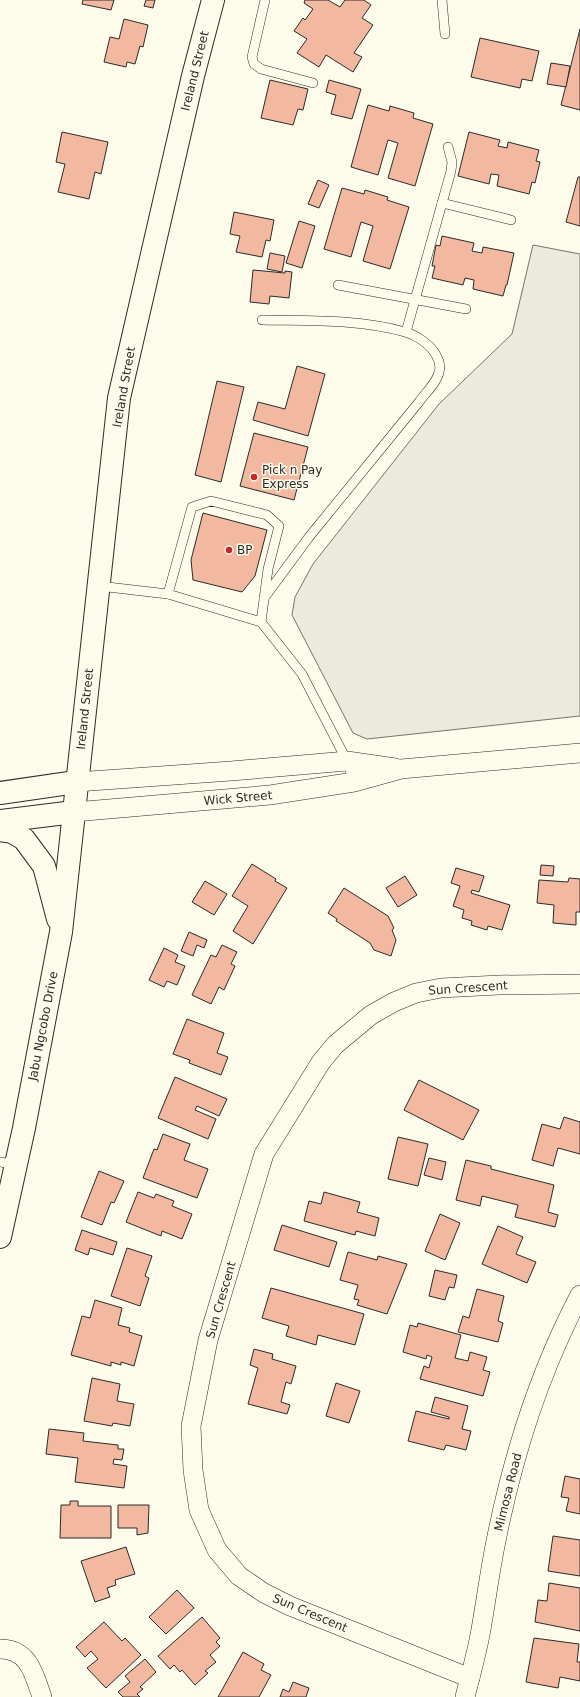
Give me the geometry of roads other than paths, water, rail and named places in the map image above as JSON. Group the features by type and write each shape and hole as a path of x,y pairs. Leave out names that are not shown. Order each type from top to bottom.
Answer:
{"street":[{"name":"Ireland Street","path":"76,782 119,398 190,92 213,0"},
{"name":"Wick Street","path":"74,812 270,795 354,782 401,768 580,753"},
{"name":"Wick Street","path":"76,782 223,772 347,761 401,768"},
{"path":"0,792 76,782"},
{"name":"Jabu Ngcobo Drive","path":"0,1237 8,1163 61,932 76,782"},
{"path":"0,821 74,812"},
{"path":"0,830 12,832 24,839 44,866 61,932"},
{"name":"Sun Crescent","path":"470,1678 290,1606 264,1593 239,1576 217,1550 199,1510 193,1470 191,1426 208,1340 264,1154 321,1062 335,1045 371,1015 394,1002 416,993 441,988 467,986 580,984"},
{"name":"Mimosa Road","path":"465,1697 480,1636 497,1537 520,1439 555,1346 580,1295"},
{"path":"0,1649 12,1649 28,1661 42,1697"}],"lane":[{"path":"265,0 252,57 254,64 261,69 313,83"},
{"path":"442,0 445,34"},
{"path":"406,332 452,162 448,147"},
{"path":"442,203 511,220"},
{"path":"338,285 466,309"},
{"path":"262,320 335,322 406,332 427,344 434,352 439,360 440,372 435,381 309,536 264,598"},
{"path":"168,594 192,507 211,501 267,516 279,526 268,569 261,622"},
{"path":"98,586 168,594 261,622 302,674 347,761 354,782"}],"place":[{"name":"Pick n Pay Express","path":"254,477"},
{"name":"BP","path":"229,550"}]}
